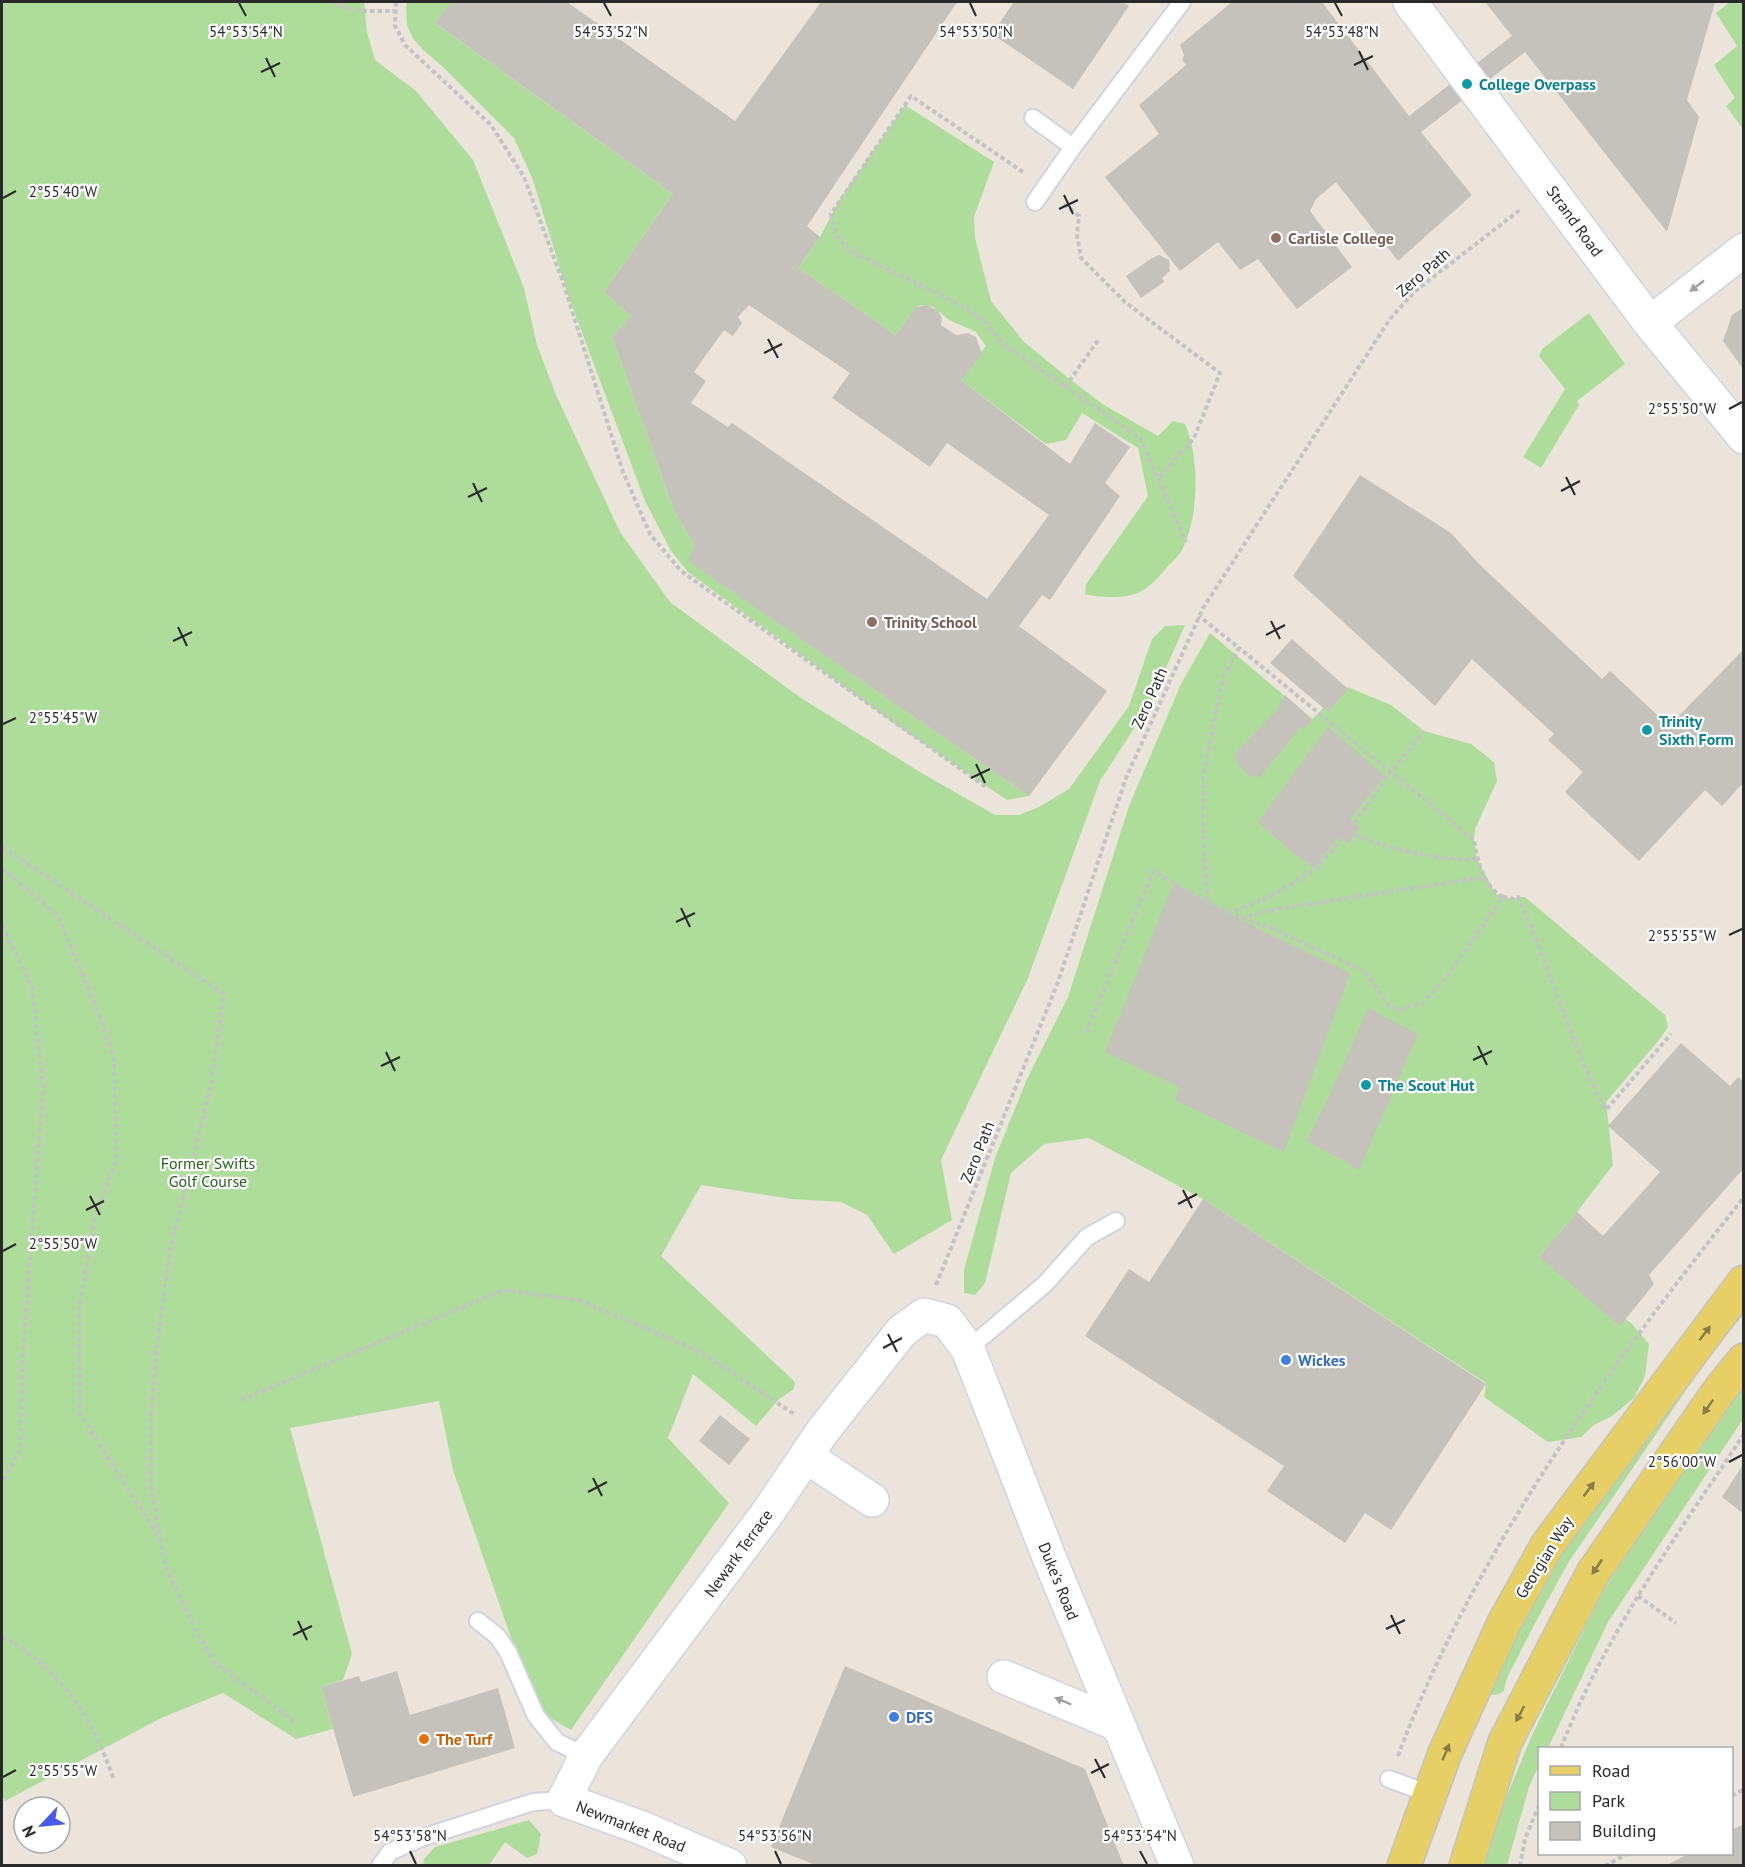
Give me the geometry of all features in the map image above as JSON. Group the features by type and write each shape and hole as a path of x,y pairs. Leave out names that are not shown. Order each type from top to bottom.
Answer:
{"main road":[{"name":"Georgian Way","path":"1404,1866 1445,1753 1504,1623 1548,1544 1743,1282"},
{"path":"1466,1866 1505,1742 1593,1573 1743,1360"}],"street":[{"name":"Strand Road","path":"1410,2 1650,322 1743,437"},
{"path":"1650,322 1743,250"},
{"name":"Duke's Road","path":"924,1315 947,1321 968,1349 1176,1866"},
{"name":"Newark Terrace","path":"564,1800 586,1756 814,1444 902,1331 924,1315"},
{"path":"814,1444 872,1500"},
{"path":"1004,1677 1117,1724"},
{"name":"Newmarket Road","path":"564,1800 642,1828 730,1866"}],"lane":[{"path":"1040,196 1073,147 1182,2"},
{"path":"1033,118 1073,147"},
{"path":"968,1349 1045,1284 1087,1237 1116,1221"},
{"path":"478,1621 497,1636 508,1652 536,1716 557,1742 586,1756"},
{"path":"1389,1779 1430,1794"},
{"path":"380,1866 390,1852 421,1838 533,1802 564,1800"}],"path":[{"path":"334,2 359,10 395,11"},
{"path":"396,2 394,26 405,45 491,125 524,177 563,282 623,472 650,534 681,571 986,788"},
{"path":"1157,480 1194,438 1220,373 1125,303 1081,258 1077,235 1079,216 1040,196 911,96 831,214 841,243 855,253 965,307 984,321 1003,344 1140,438 1157,480 1186,542"},
{"name":"Zero Path","path":"924,1315 1058,982 1126,778 1199,616 1390,319 1414,292 1550,187"},
{"path":"1065,387 1099,339"},
{"path":"1199,616 1474,840 1477,859 1495,893 1514,899 1518,897 1538,940 1591,1082 1606,1110 1671,1034"},
{"path":"1208,902 1203,838 1203,777 1223,677 1239,648"},
{"path":"1354,823 1390,772 1424,731"},
{"path":"1355,835 1372,842 1422,853 1464,860 1477,859"},
{"path":"1227,913 1267,898 1316,869 1341,839"},
{"path":"2,847 224,994 211,1084 170,1251 150,1414 151,1487 165,1566 214,1662 298,1724"},
{"path":"2,868 58,916 98,1012 114,1060 116,1160 95,1218 79,1308 80,1413 162,1542"},
{"path":"1086,1034 1153,872 1227,913 1269,927 1364,971 1389,1006 1399,1010 1422,1003 1446,978 1503,897"},
{"path":"1241,918 1271,910 1485,877"},
{"path":"2,926 32,987 43,1087 22,1365 21,1448 2,1483"},
{"path":"241,1400 503,1290 579,1300 699,1351 814,1444"},
{"path":"1562,1747 1585,1693 1638,1596 1743,1434"},
{"path":"1638,1596 1676,1623"},
{"path":"2,1636 40,1662 73,1696 101,1746 114,1780"},
{"path":"1520,1866 1526,1839 1538,1806"},
{"path":"1605,1866 1625,1855"}],"green space":[{"name":"Former Swifts Golf Course","path":"2,2 364,2 367,32 375,60 416,91 473,160 524,288 537,345 556,395 620,532 670,602 801,698 925,775 995,815 1019,815 1039,807 1069,789 1129,706 1152,639 1165,626 1185,625 1151,702 1100,781 1028,978 941,1160 952,1220 894,1254 867,1215 841,1202 792,1199 701,1185 661,1256 795,1382 794,1389 779,1399 756,1426 693,1374 668,1438 729,1503 571,1730 536,1710 453,1470 439,1401 290,1428 352,1654 343,1680 321,1687 333,1729 296,1739 223,1693 161,1718 16,1795 12,1795 5,1801 2,1796"},
{"path":"407,2 451,2 436,24 673,194 604,292 631,316 612,337 674,510 695,546 689,561 1029,796 1007,800 898,726 688,572 671,551 645,501 568,295 533,180 514,138 413,38 407,26"},
{"path":"1730,2 1743,2 1743,129 1726,106 1735,98 1714,65 1737,46 1716,13"},
{"path":"905,105 994,162 974,217 975,238 991,301 1024,342 1104,405 1158,436 1173,421 1185,424 1193,453 1196,487 1188,537 1179,554 1155,581 1140,592 1113,597 1085,594 1086,584 1148,496 1138,448 1082,413 1066,440 1046,444 961,380 986,346 976,332 949,320 933,307 921,305 916,307 896,335 798,268 820,237 840,199"},
{"path":"1589,313 1625,364 1577,401 1579,405 1541,468 1523,457 1565,389 1539,356 1542,349"},
{"path":"1210,633 1312,719 1345,687 1350,688 1391,705 1424,731 1471,744 1494,762 1497,781 1475,829 1474,840 1477,859 1495,893 1514,899 1525,897 1665,1015 1668,1027 1606,1102 1613,1165 1539,1257 1631,1323 1649,1344 1645,1376 1634,1398 1612,1416 1594,1425 1581,1437 1548,1442 1484,1397 1486,1383 1203,1199 1089,1138 1044,1144 1011,1173 985,1283 975,1295 964,1293 964,1270 995,1158 1027,1079 1068,997 1129,806 1181,684"},
{"path":"1743,1297 1743,1315 1708,1358 1568,1563 1507,1678 1504,1691 1492,1695 1491,1689 1498,1669 1587,1514"},
{"path":"1743,1386 1743,1419 1608,1622 1548,1747 1538,1747 1538,1767 1529,1787 1507,1865 1483,1866 1501,1810 1533,1733 1602,1593 1664,1497"},
{"path":"529,1820 541,1834 537,1854 527,1858 505,1842 489,1865 423,1865 424,1859 435,1847"}],"building":[{"path":"451,2 567,2 735,121 821,2 957,2 807,226 820,237 798,268 896,335 916,307 927,305 938,311 942,318 941,325 956,335 968,333 976,337 982,354 961,380 1070,464 1095,423 1130,447 1105,483 1120,496 1050,600 1042,595 1019,626 1107,691 1029,796 688,561 695,546 674,510 612,337 631,316 604,292 673,194 435,23","holes":["749,305 850,373 832,398 930,467 947,443 1049,515 987,599 732,423 728,427 691,403 706,381 694,372 724,330 733,336 742,323 738,317"]},
{"path":"1014,2 1122,2 1129,6 1073,89 992,34"},
{"path":"1232,2 1322,2 1409,116 1512,36 1485,2 1715,2 1687,100 1699,117 1667,232 1525,52 1421,132 1472,195 1398,261 1336,182 1316,199 1310,211 1352,267 1297,309 1258,259 1240,270 1218,242 1180,271 1105,177 1159,134 1139,105 1186,65 1182,60 1184,55 1180,45"},
{"path":"1159,255 1169,260 1170,271 1162,278 1164,282 1141,298 1126,276"},
{"path":"1744,307 1744,370 1723,341 1732,315"},
{"path":"1360,475 1451,533 1479,564 1602,679 1610,671 1669,726 1744,649 1744,782 1722,806 1705,790 1639,861 1565,792 1583,772 1548,740 1554,734 1472,659 1435,706 1293,576"},
{"path":"1292,639 1348,689 1328,712 1270,663"},
{"path":"1285,695 1312,719 1308,726 1300,728 1260,777 1249,776 1237,763 1234,754 1279,708"},
{"path":"1328,727 1385,776 1350,819 1360,828 1348,844 1338,837 1314,868 1288,849 1258,822"},
{"path":"1173,884 1350,973 1284,1152 1175,1100 1179,1087 1105,1052"},
{"name":"The Scout Hut","path":"1368,1008 1418,1034 1359,1170 1307,1141"},
{"path":"1681,1043 1730,1086 1738,1077 1744,1082 1744,1168 1649,1275 1654,1284 1620,1326 1539,1257 1577,1212 1603,1236 1660,1172 1608,1126"},
{"name":"Wickes","path":"1203,1199 1486,1384 1391,1530 1365,1513 1345,1543 1267,1491 1284,1466 1085,1336 1129,1269 1149,1282"},
{"path":"720,1415 750,1439 729,1465 699,1441"},
{"path":"1744,1463 1744,1514 1722,1497"},
{"name":"DFS","path":"845,1666 1085,1769 1124,1866 818,1866 771,1847"},
{"name":"The Turf","path":"397,1671 410,1715 498,1688 515,1748 353,1797 321,1687 359,1676 361,1682"},
{"path":"1744,1824 1744,1866 1665,1866 1686,1855 1733,1855 1733,1830"}],"place":[{"name":"College Overpass","path":"1467,84"},
{"name":"Carlisle College","path":"1276,238"},
{"name":"Trinity School","path":"872,622"},
{"name":"Trinity Sixth Form","path":"1647,730"},
{"name":"The Scout Hut","path":"1366,1085"},
{"name":"Wickes","path":"1286,1360"},
{"name":"DFS","path":"894,1717"},
{"name":"The Turf","path":"424,1739"}]}
